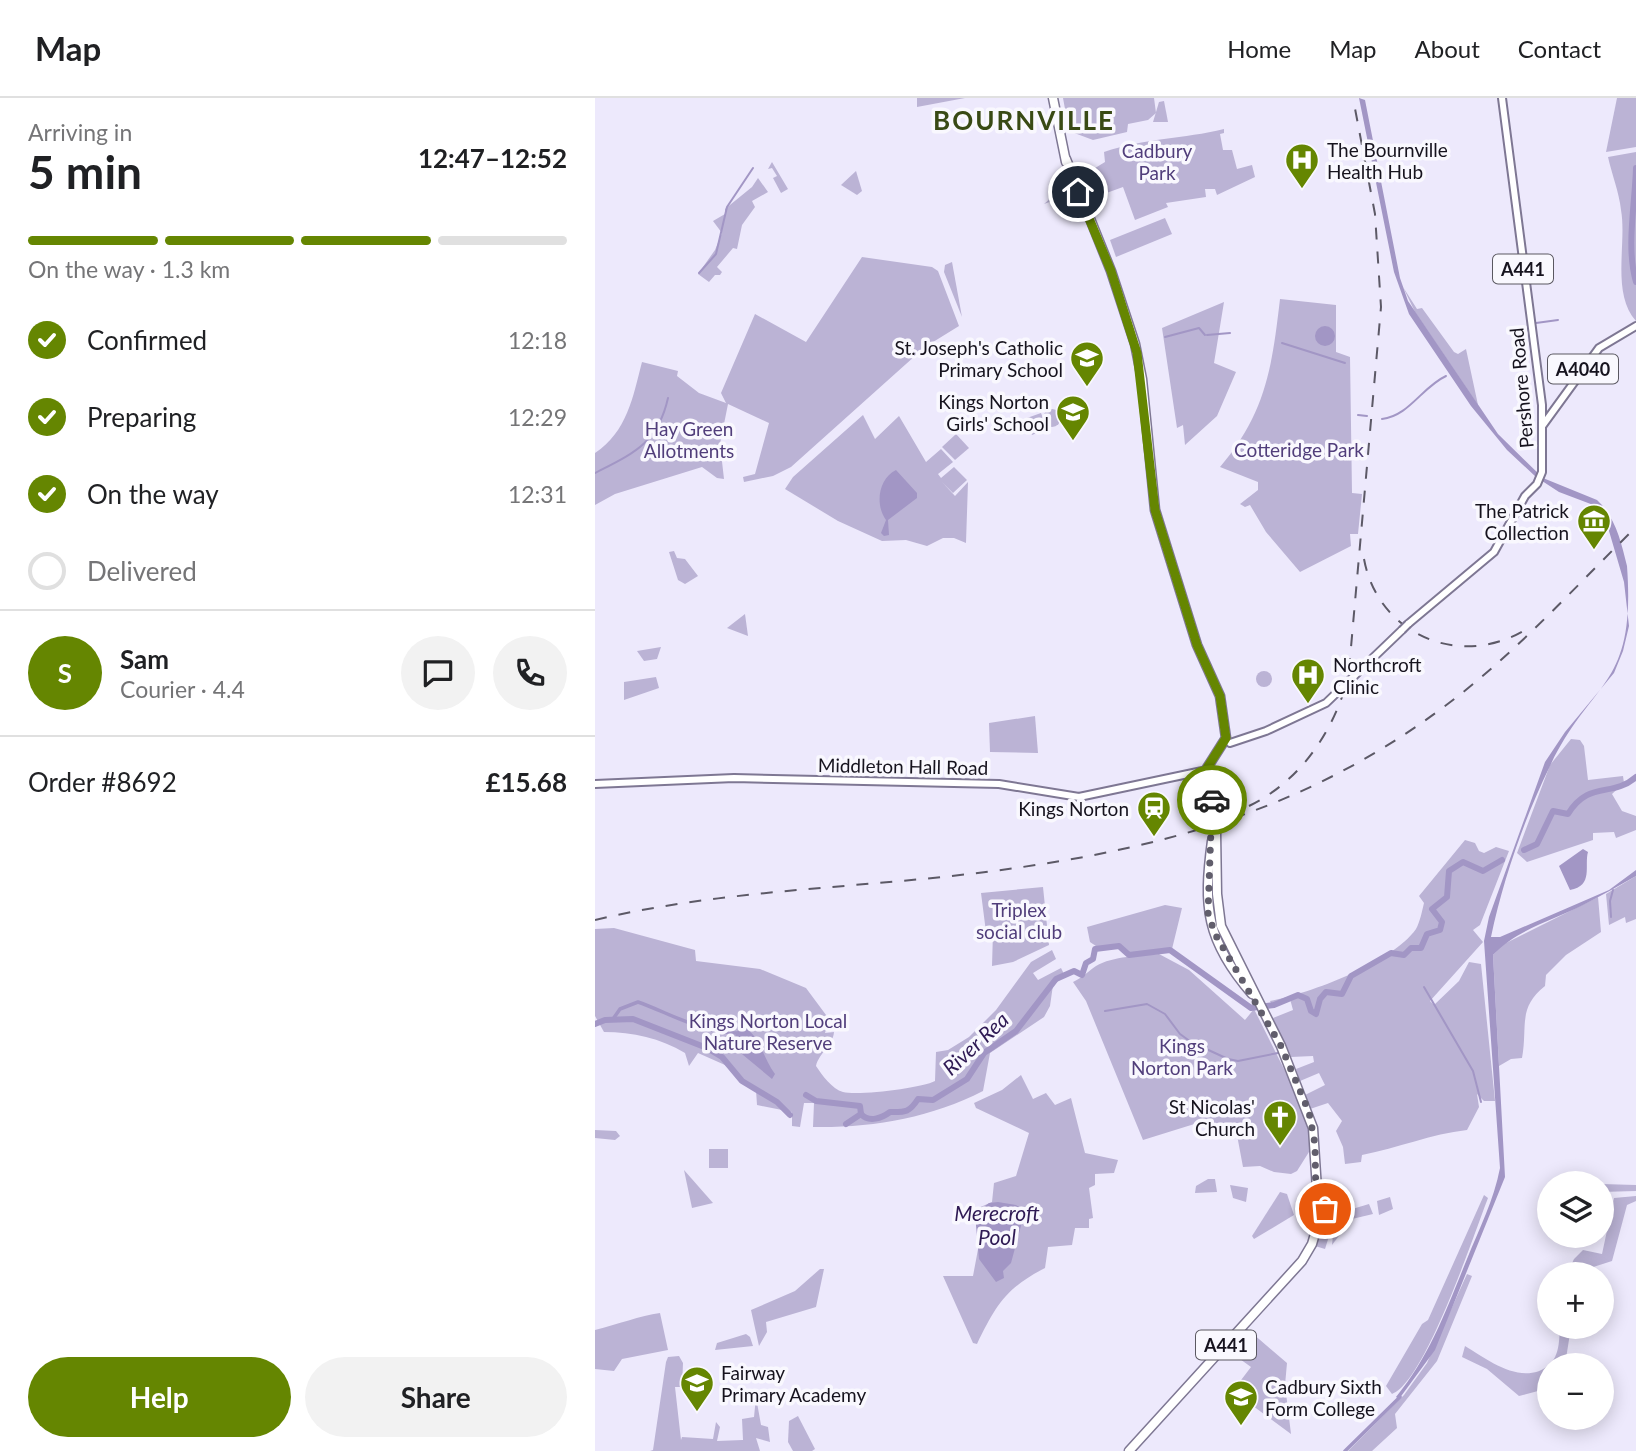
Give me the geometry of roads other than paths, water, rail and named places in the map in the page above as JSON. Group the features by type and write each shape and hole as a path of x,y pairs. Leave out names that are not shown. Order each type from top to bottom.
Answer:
{"highway":[{"path":"1053,98 1066,159 1111,271 1139,360 1155,510 1197,645 1218,690 1228,739"},
{"name":"A441","path":"1129,1451 1302,1261 1316,1234 1321,1215 1315,1191 1313,1126 1281,1046 1215,934 1207,906 1215,831 1210,769 1228,739"},
{"name":"A441","path":"1210,769 1216,781 1217,905 1221,926 1246,972 1257,1002"},
{"path":"1207,906 1217,905"}],"main road":[{"name":"Pershore Road","path":"1228,739 1240,740 1283,724 1326,703 1408,624 1488,560 1525,496 1537,484 1542,474 1543,425 1502,98"},
{"name":"A4040","path":"1543,425 1599,348 1636,326"},
{"name":"Middleton Hall Road","path":"595,783 734,778 999,784 1079,797 1210,769"}],"water":[{"path":"1359,98 1365,100 1400,278 1408,301 1498,434 1543,478 1597,500 1609,515 1617,531 1627,566 1627,612 1624,582 1604,514 1596,506 1559,492 1536,477 1507,450 1471,406 1409,314 1394,272"},
{"path":"1325,326 1332,329 1335,336 1332,343 1325,346 1318,343 1315,336 1318,329"},
{"path":"896,470 917,493 917,498 888,520 889,535 884,536 881,533 886,520 880,507 880,493 885,480"},
{"path":"1627,612 1629,626 1623,651 1614,673 1600,690 1618,660 1625,637"},
{"path":"1600,690 1566,737 1540,786 1508,872 1491,937 1500,937 1609,890 1636,870 1636,876 1583,905 1524,932 1493,955 1505,1177 1435,1350 1399,1399 1396,1397 1419,1365 1445,1313 1490,1203 1500,1168 1484,941 1489,917 1545,762 1565,732"},
{"path":"1583,849 1588,852 1587,874 1582,884 1570,890 1559,866"},
{"path":"746,1029 755,1037 775,1074 772,1079 731,1045 738,1030"},
{"name":"Merecroft Pool","path":"989,1203 1016,1205 1025,1211 1011,1263 1003,1271 1004,1278 996,1282 979,1259 975,1214"}],"waterway":[{"path":"699,273 716,254 727,207 753,168"},
{"name":"River Rea","path":"1636,168 1631,240 1636,282"},
{"path":"1536,323 1558,320"},
{"path":"1165,337 1199,328 1205,335"},
{"path":"1207,335 1230,333"},
{"path":"1282,343 1345,363"},
{"path":"1382,419 1400,413 1446,376"},
{"path":"595,473 633,452 651,436 664,413 668,398"},
{"path":"1358,415 1367,416"},
{"name":"River Rea","path":"1524,850 1537,844 1553,811 1568,814 1584,797 1618,787 1636,777"},
{"name":"River Rea","path":"861,1114 876,1119 890,1112 906,1111 918,1099 933,1100 967,1079 984,1053 1016,1031 1056,979 1074,971 1082,975 1086,963 1093,959 1095,949 1119,946 1129,955 1170,950 1251,1008 1274,1005 1298,995 1307,999 1311,1011 1316,1014 1320,999 1326,992 1342,994 1351,976 1391,953 1404,955 1411,948 1421,948 1427,934 1440,930 1442,922 1432,909 1447,897 1449,871 1463,862 1483,871 1502,860"},
{"path":"1611,917 1610,901 1613,890"},
{"path":"1424,987 1473,1071 1481,1102"},
{"path":"613,1019 620,1009 638,1002 698,1026 737,1033"},
{"path":"1105,1011 1147,1004 1165,1014 1180,1034 1191,1042 1228,1059 1238,1061 1278,1053"},
{"name":"River Rea","path":"595,1024 605,1020 633,1019 707,1048 722,1057 742,1081 777,1102 790,1115"},
{"path":"806,1095 816,1101 860,1106 861,1114"},
{"name":"River Rea","path":"846,1124 861,1114"},
{"path":"1345,1451 1400,1397"}],"railway":[{"path":"1349,670 1381,307 1375,214 1353,98"},
{"path":"595,920 728,897 1025,867 1096,855 1164,839 1230,819 1294,794 1357,763 1418,725 1499,662 1636,527"},
{"path":"1364,559 1372,585 1386,608 1404,625 1425,638 1449,645 1474,646 1500,641 1525,630"},
{"path":"1249,806 1280,786 1306,761 1327,731 1342,697"}],"place":[{"name":"The Bournville Health Hub","path":"1302,190"},
{"name":"St. Joseph's Catholic Primary School","path":"1087,388"},
{"name":"Kings Norton Girls' School","path":"1073,442"},
{"name":"The Patrick Collection","path":"1594,551"},
{"name":"Northcroft Clinic","path":"1308,705"},
{"name":"Kings Norton","path":"1154,838"},
{"name":"St Nicolas' Church","path":"1280,1147"},
{"name":"Fairway Primary Academy","path":"697,1413"},
{"name":"Cadbury Sixth Form College","path":"1241,1427"}],"district":[{"name":"BOURNVILLE","path":"1024,120"}],"park label":[{"name":"Cadbury Park","path":"1157,161"},
{"name":"Hay Green Allotments","path":"689,439"},
{"name":"Cotteridge Park","path":"1299,449"},
{"name":"Triplex social club","path":"1019,920"},
{"name":"Kings Norton Local Nature Reserve","path":"768,1031"},
{"name":"Kings Norton Park","path":"1182,1056"}]}
